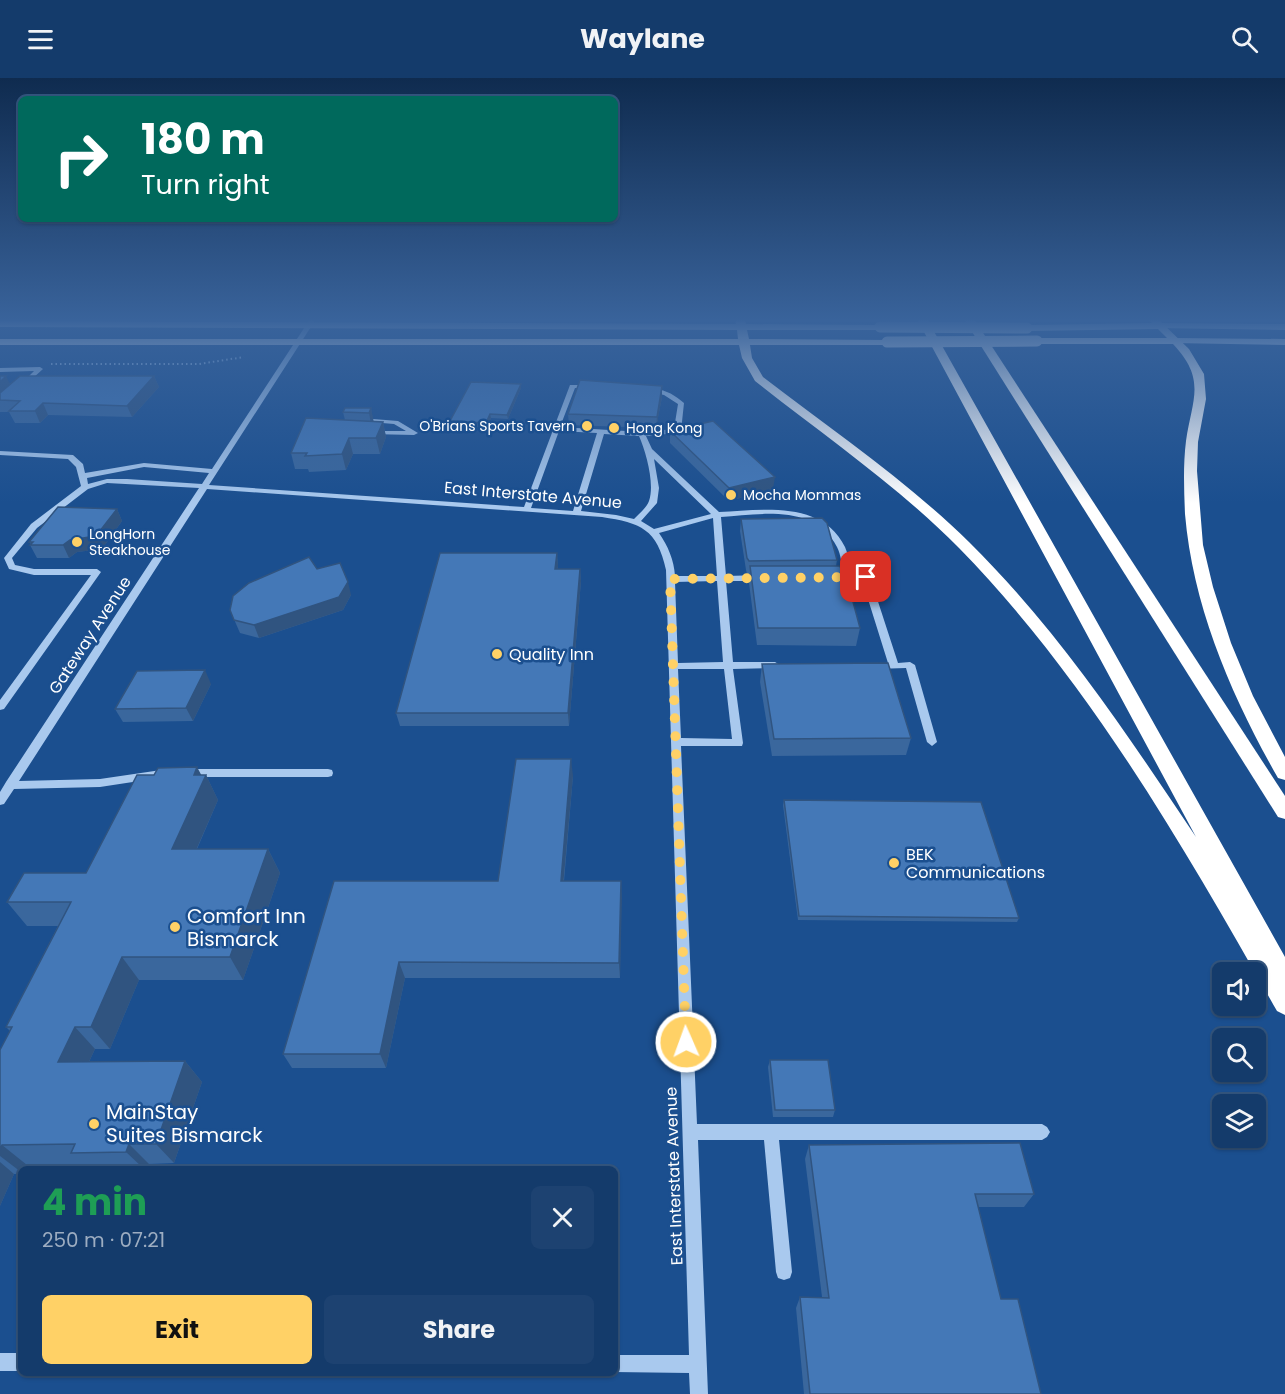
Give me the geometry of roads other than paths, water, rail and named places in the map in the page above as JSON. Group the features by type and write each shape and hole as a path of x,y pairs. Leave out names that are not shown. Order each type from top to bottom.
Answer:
{"highway":[{"path":"760,380 929,513 977,559 1025,612 1096,704 1209,872 1285,1004"},
{"path":"956,380 1285,979"},
{"path":"1008,380 1285,812"},
{"path":"1201,380 1191,460 1195,535 1205,586 1232,667 1285,773"}],"street":[{"path":"16,391 28,380"},
{"path":"206,485 273,380"},
{"path":"527,509 572,386 603,388"},
{"path":"556,429 642,434 677,431 681,403 666,393 645,391"},
{"path":"347,420 388,420 410,429"},
{"path":"410,429 361,429 410,429"},
{"path":"576,513 601,432"},
{"path":"636,522 653,503 655,488 649,450 642,434"},
{"path":"649,450 717,514 728,665 738,743 677,742"},
{"path":"0,453 70,457 76,461 85,487 34,526 8,558 12,567 34,572 96,572 0,706"},
{"path":"83,476 144,465 215,471"},
{"name":"East Interstate Avenue","path":"85,487 114,480 576,513 636,522 654,532 665,547 670,579 674,666 699,1394"},
{"name":"Gateway Avenue","path":"0,801 206,485"},
{"path":"654,532 717,514 789,511 812,516 829,530 841,547 848,577"},
{"path":"825,577 866,577 894,666"},
{"path":"670,579 779,578"},
{"path":"674,666 787,665"},
{"path":"858,666 910,665 932,742"},
{"path":"10,785 100,783 167,773 328,773"},
{"path":"690,1132 1042,1132"},
{"path":"771,1132 784,1272"},
{"path":"0,1362 18,1362"},
{"path":"618,1364 697,1364"}],"place":[{"name":"O'Brians Sports Tavern","path":"587,426"},
{"name":"Hong Kong","path":"614,428"},
{"name":"Mocha Mommas","path":"731,495"},
{"name":"LongHorn Steakhouse","path":"77,542"},
{"name":"Quality Inn","path":"497,654"},
{"name":"BEK Communications","path":"894,863"},
{"name":"Comfort Inn Bismarck","path":"175,927"},
{"name":"MainStay Suites Bismarck","path":"94,1124"}]}
